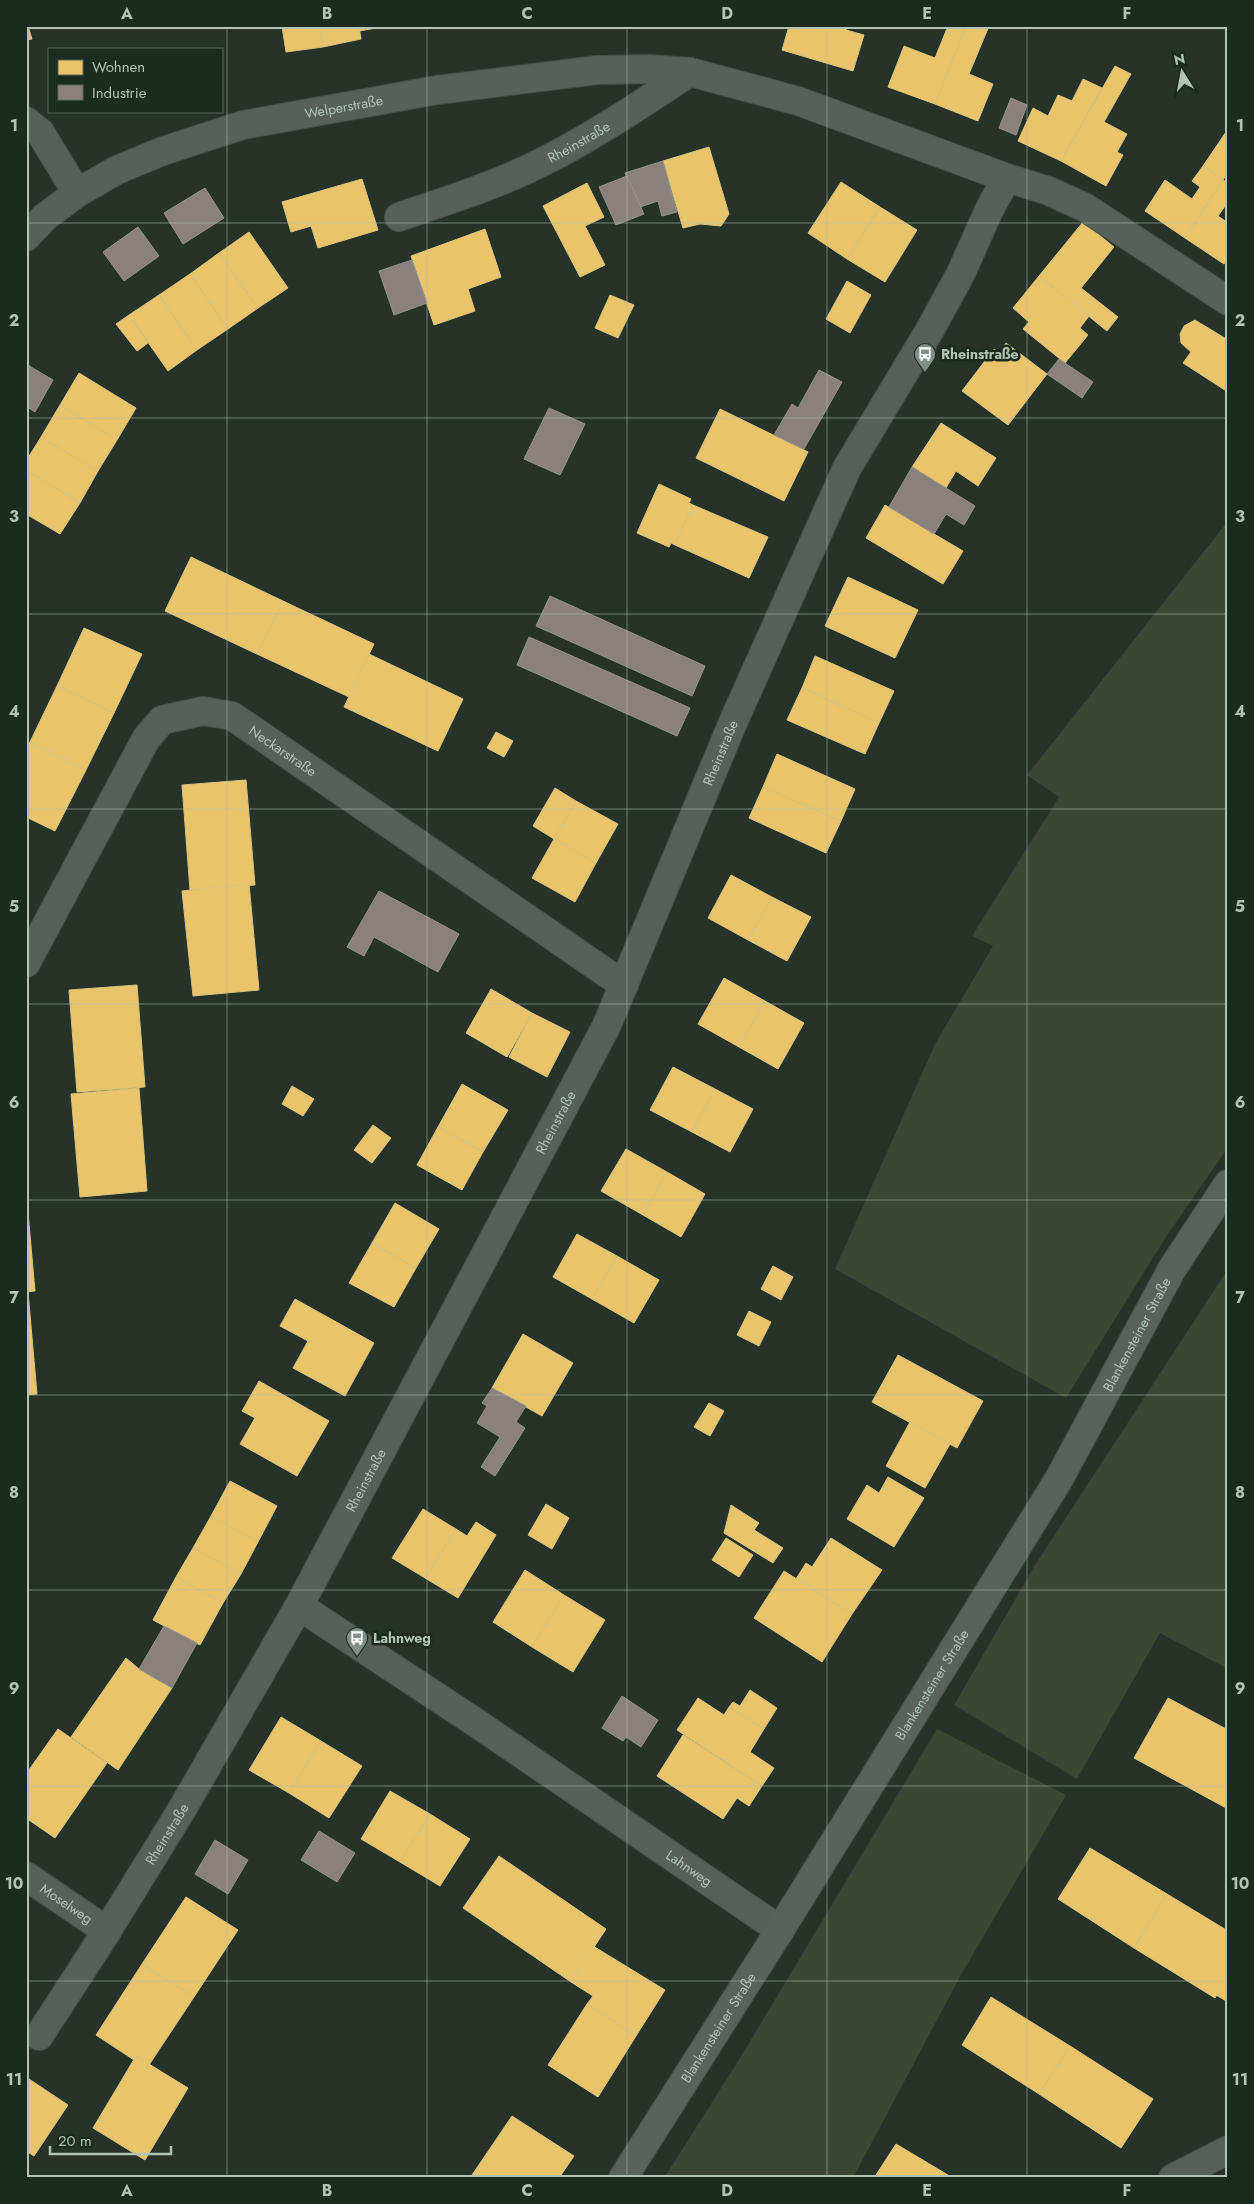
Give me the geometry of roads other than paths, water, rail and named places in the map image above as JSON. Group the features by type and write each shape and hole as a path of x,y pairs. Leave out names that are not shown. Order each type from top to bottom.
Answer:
{"main road":[{"name":"Blankensteiner Straße","path":"624,2178 1054,1487 1172,1269 1228,1184"}],"street":[{"name":"Welperstraße","path":"26,237 45,217 77,193 117,170 163,151 243,125 437,90 597,70 650,69 690,72"},
{"path":"690,72 798,101 1007,178 1049,191 1086,208 1228,301"},
{"name":"Rheinstraße","path":"399,218 530,168 618,120 690,72"},
{"path":"26,121 40,132 77,193"},
{"name":"Rheinstraße","path":"39,2036 107,1931 180,1811 299,1606 606,1027 734,720 847,468 931,328 961,273 990,208 1007,178"},
{"name":"Neckarstraße","path":"26,963 146,739 162,720 203,711 232,716 624,985"},
{"name":"Lahnweg","path":"299,1606 478,1724 780,1930"},
{"name":"Moselweg","path":"26,1876 107,1931"},
{"path":"1174,2178 1228,2150"}],"place":[{"name":"Rheinstraße","path":"925,373"},
{"name":"Lahnweg","path":"357,1657"}]}
